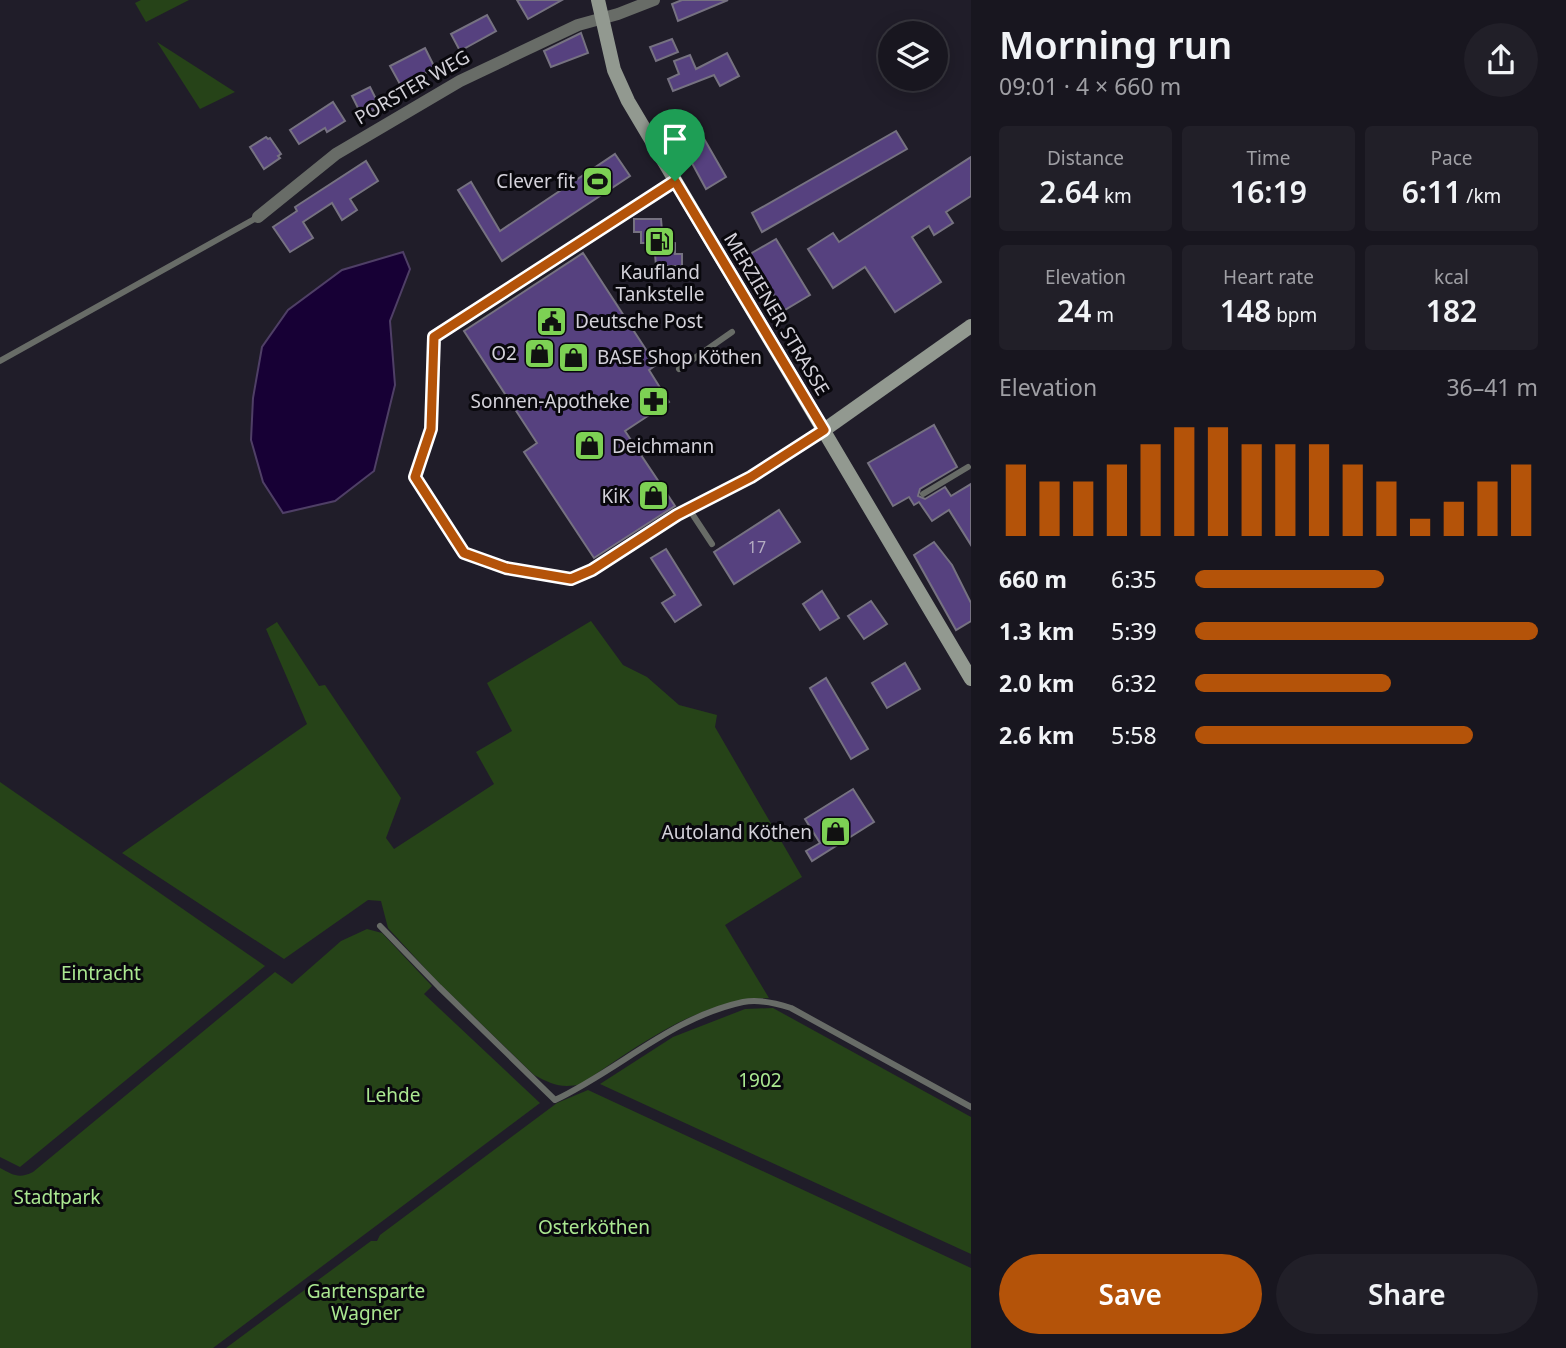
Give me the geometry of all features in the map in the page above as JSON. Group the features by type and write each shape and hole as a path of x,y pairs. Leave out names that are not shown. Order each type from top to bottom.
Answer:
{"main road":[{"name":"MERZIENER STRASSE","path":"598,0 618,81 824,430 966,659 971,679"},
{"path":"824,430 971,326"}],"street":[{"name":"PORSTER WEG","path":"258,217 336,154 460,81 556,35 654,0"},
{"path":"415,477 431,429 434,337 675,181"},
{"path":"506,568 571,579 592,570 689,509 751,477 824,430"}],"lane":[{"path":"0,360 258,217"},
{"path":"679,369 732,332"},
{"path":"923,494 968,467"},
{"path":"415,477 464,553 506,568"},
{"path":"689,509 712,544"},
{"path":"380,926 555,1100 589,1084 669,1030 744,1002 765,1002 791,1008 971,1107"}],"green space":[{"path":"141,0 189,0 146,22 135,3"},
{"path":"157,42 235,92 200,109"},
{"path":"591,621 623,665 647,677 679,705 717,715 715,727 802,877 725,925 769,998 742,1001 693,1016 647,1040 581,1084 557,1085 534,1075 435,979 388,928 381,901 368,900 284,959 122,853 307,724 266,629 277,622 319,686 325,685 401,798 386,838 394,849 494,784 476,752 512,731 487,683"},
{"name":"Eintracht","path":"0,782 265,966 20,1167 0,1157"},
{"name":"Lehde","path":"367,929 382,933 432,986 424,994 540,1103 213,1348 0,1348 0,1168 16,1175 33,1172 275,972 292,984 341,941"},
{"name":"1902","path":"773,1008 971,1117 971,1254 600,1084 673,1037 745,1009"},
{"name":"Osterköthen","path":"588,1090 971,1268 971,1348 226,1348 371,1241 377,1241 380,1235 557,1103"}],"shaded area":[{"path":"403,252 410,269 390,321 395,385 374,471 335,501 283,513 263,482 251,440 253,398 262,347 288,310 342,270"}],"building":[{"path":"517,0 562,0 528,19"},
{"path":"682,0 728,0 678,21 672,4"},
{"path":"487,15 496,31 460,51 451,34"},
{"path":"581,33 588,53 551,67 544,51"},
{"path":"672,39 678,52 656,61 650,47"},
{"path":"425,48 435,68 401,86 390,66"},
{"path":"727,53 739,76 720,86 714,75 673,91 668,79 679,74 674,61 690,55 696,69"},
{"path":"370,87 380,107 362,116 352,96"},
{"path":"333,102 345,121 327,132 325,128 299,144 290,130"},
{"path":"699,130 726,177 706,189 680,141"},
{"path":"896,131 907,149 762,232 752,213"},
{"path":"266,137 270,138 281,154 278,156 280,158 264,169 250,147"},
{"path":"615,154 630,176 502,261 458,190 471,182 500,231"},
{"path":"971,157 971,196 946,212 953,223 934,235 929,226 912,237 941,282 895,312 865,267 833,288 808,249 833,233 839,242"},
{"path":"366,161 378,181 350,199 357,210 342,220 332,203 303,222 313,238 290,252 273,227 297,211 295,207"},
{"path":"634,219 661,219 662,231 669,231 669,242 675,243 675,254 682,254 682,266 656,266 655,254 648,253 648,243 641,243 641,232 634,232"},
{"path":"776,239 810,295 783,311 750,254"},
{"path":"583,253 656,365 649,370 669,402 625,431 675,506 594,558 524,452 537,443 464,331"},
{"path":"934,425 957,467 920,489 918,496 925,499 945,487 951,496 971,484 971,545 949,510 932,521 919,502 914,505 909,497 893,506 868,463"},
{"path":"779,510 800,542 734,584 714,552"},
{"path":"934,542 952,565 971,603 971,621 956,630 914,555"},
{"path":"666,549 701,605 675,622 662,603 675,595 651,558"},
{"path":"822,591 839,618 820,630 803,604"},
{"path":"871,601 887,624 864,639 848,616"},
{"path":"905,663 920,689 887,708 872,683"},
{"path":"826,678 868,749 851,759 810,688"},
{"name":"Autoland Köthen","path":"853,789 874,822 812,861 806,851 820,843 805,819"}],"place":[{"name":"Clever fit","path":"598,181"},
{"name":"Kaufland Tankstelle","path":"660,241"},
{"name":"Deutsche Post","path":"552,321"},
{"name":"O2","path":"540,353"},
{"name":"BASE Shop Köthen","path":"574,357"},
{"name":"Sonnen-Apotheke","path":"653,401"},
{"name":"Deichmann","path":"589,446"},
{"name":"KiK","path":"653,496"},
{"name":"Autoland Köthen","path":"835,832"}],"route":[{"path":"675,181 824,430 751,477 677,515 592,570 571,579 506,568 464,553 415,477 431,429 434,337 675,181"}],"park label":[{"name":"Stadtpark","path":"57,1197"},
{"name":"Gartensparte Wagner","path":"366,1302"}]}
